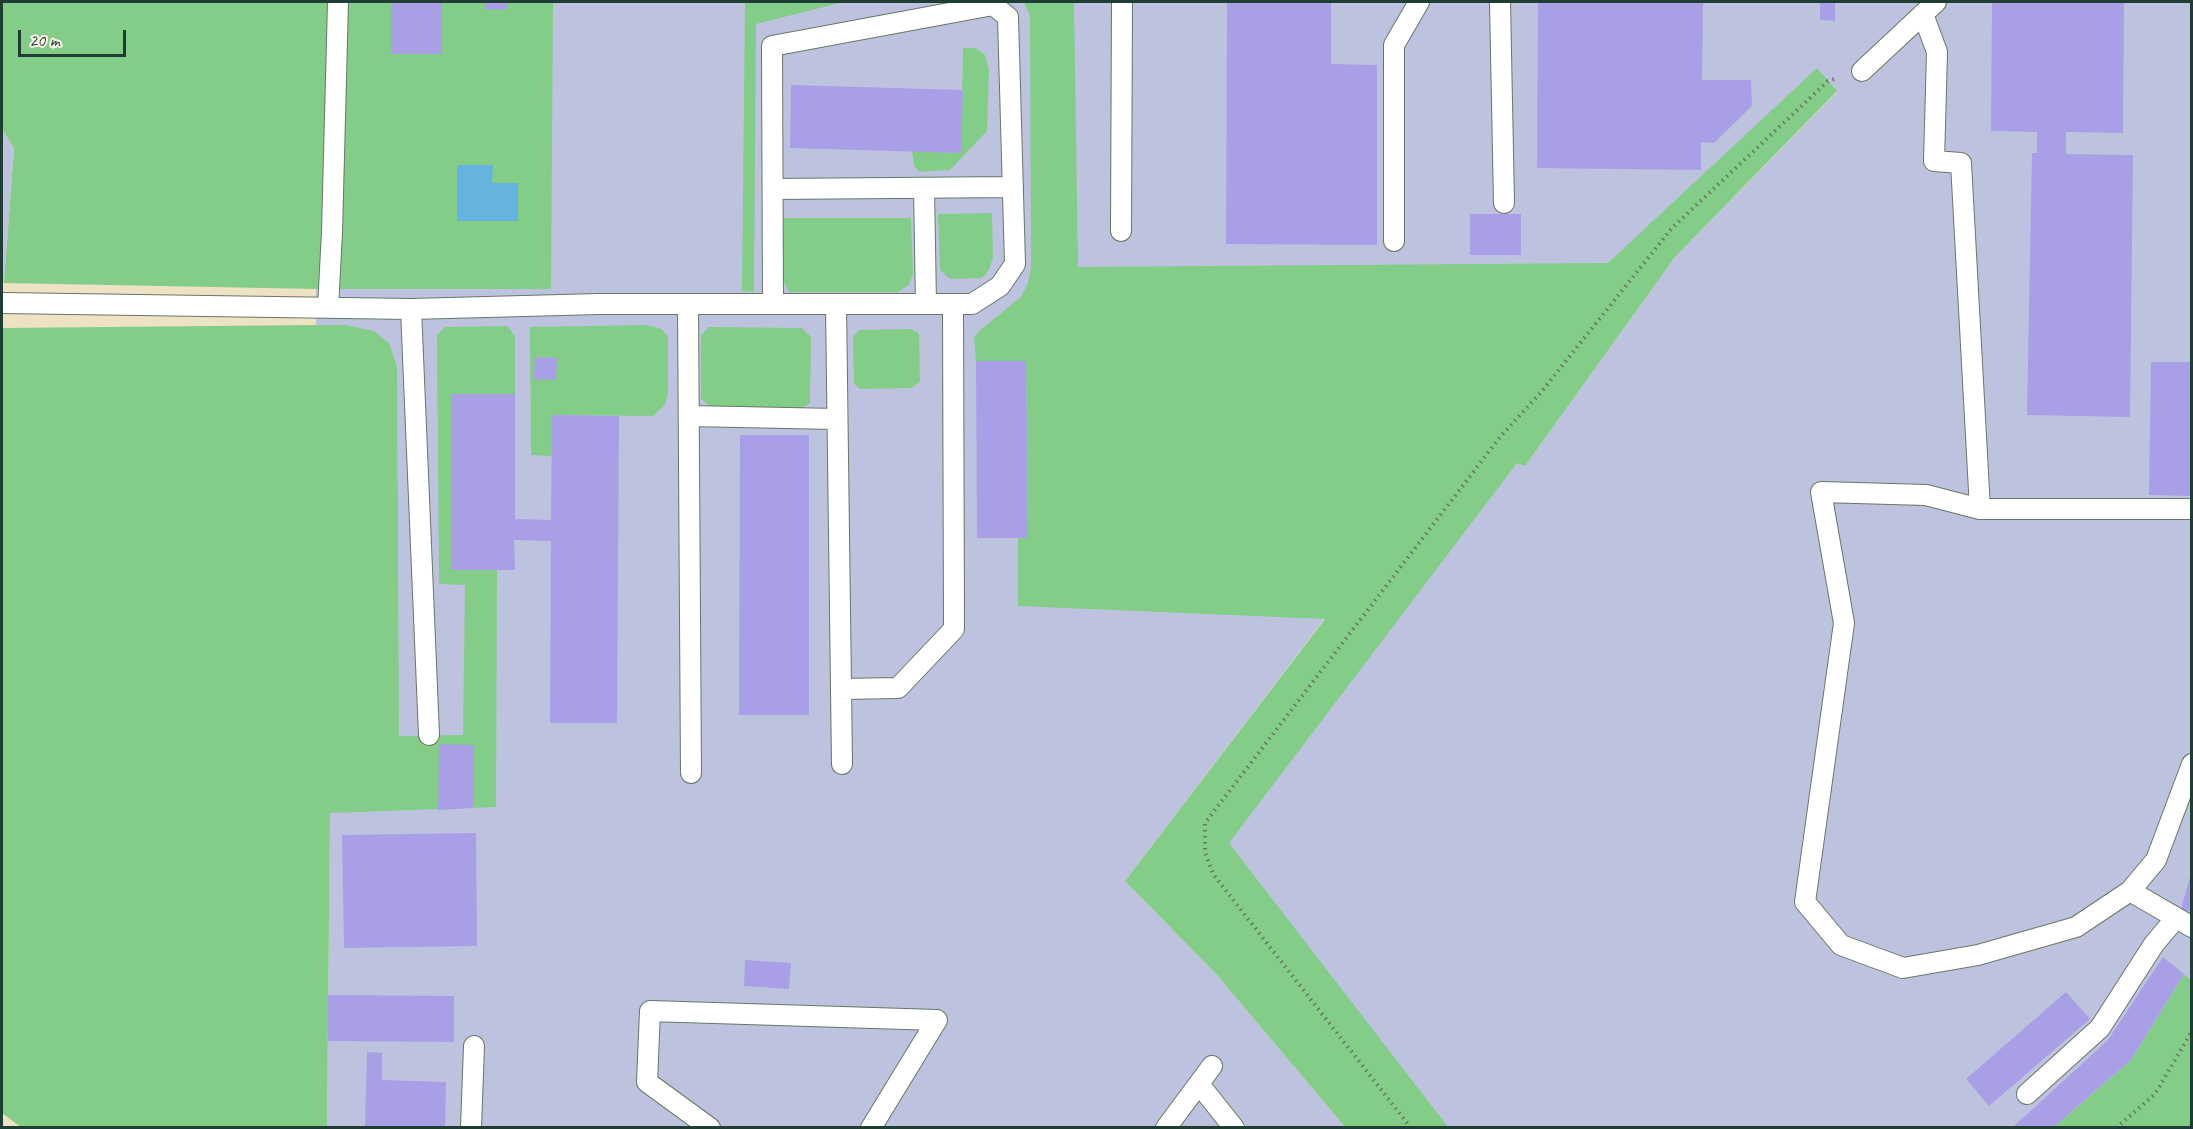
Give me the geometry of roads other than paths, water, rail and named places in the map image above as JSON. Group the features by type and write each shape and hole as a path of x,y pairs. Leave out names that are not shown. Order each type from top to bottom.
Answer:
{"lane":[{"path":"328,308 338,2"},
{"path":"1121,231 1122,2"},
{"path":"1394,241 1394,45 1419,2"},
{"path":"1500,2 1504,203"},
{"path":"2,303 411,309 599,304 688,304 773,304 972,304 1000,286 1015,264 1008,17 993,5 772,46 773,304"},
{"path":"1862,71 1930,8"},
{"path":"1930,8 1937,52 1934,161 1961,164 1980,509"},
{"path":"772,189 1013,187"},
{"path":"924,188 926,304"},
{"path":"688,304 691,773"},
{"path":"836,304 842,764"},
{"path":"841,689 898,688 954,629 953,304"},
{"path":"411,309 429,735"},
{"path":"689,416 837,419"},
{"path":"2192,509 1980,509 1926,495 1821,492 1844,623 1805,903 1841,945 1904,968 1978,955 2076,927 2130,891 2156,860 2192,764"},
{"path":"2027,1094 2100,1028 2154,944 2184,923 2130,891"},
{"path":"710,1128 647,1082 650,1011 937,1020 871,1128"},
{"path":"471,1128 474,1046"},
{"path":"1166,1128 1212,1066"},
{"path":"1198,1084 1234,1128"}],"water":[{"path":"457,165 493,165 492,183 518,183 518,221 457,221"}]}
